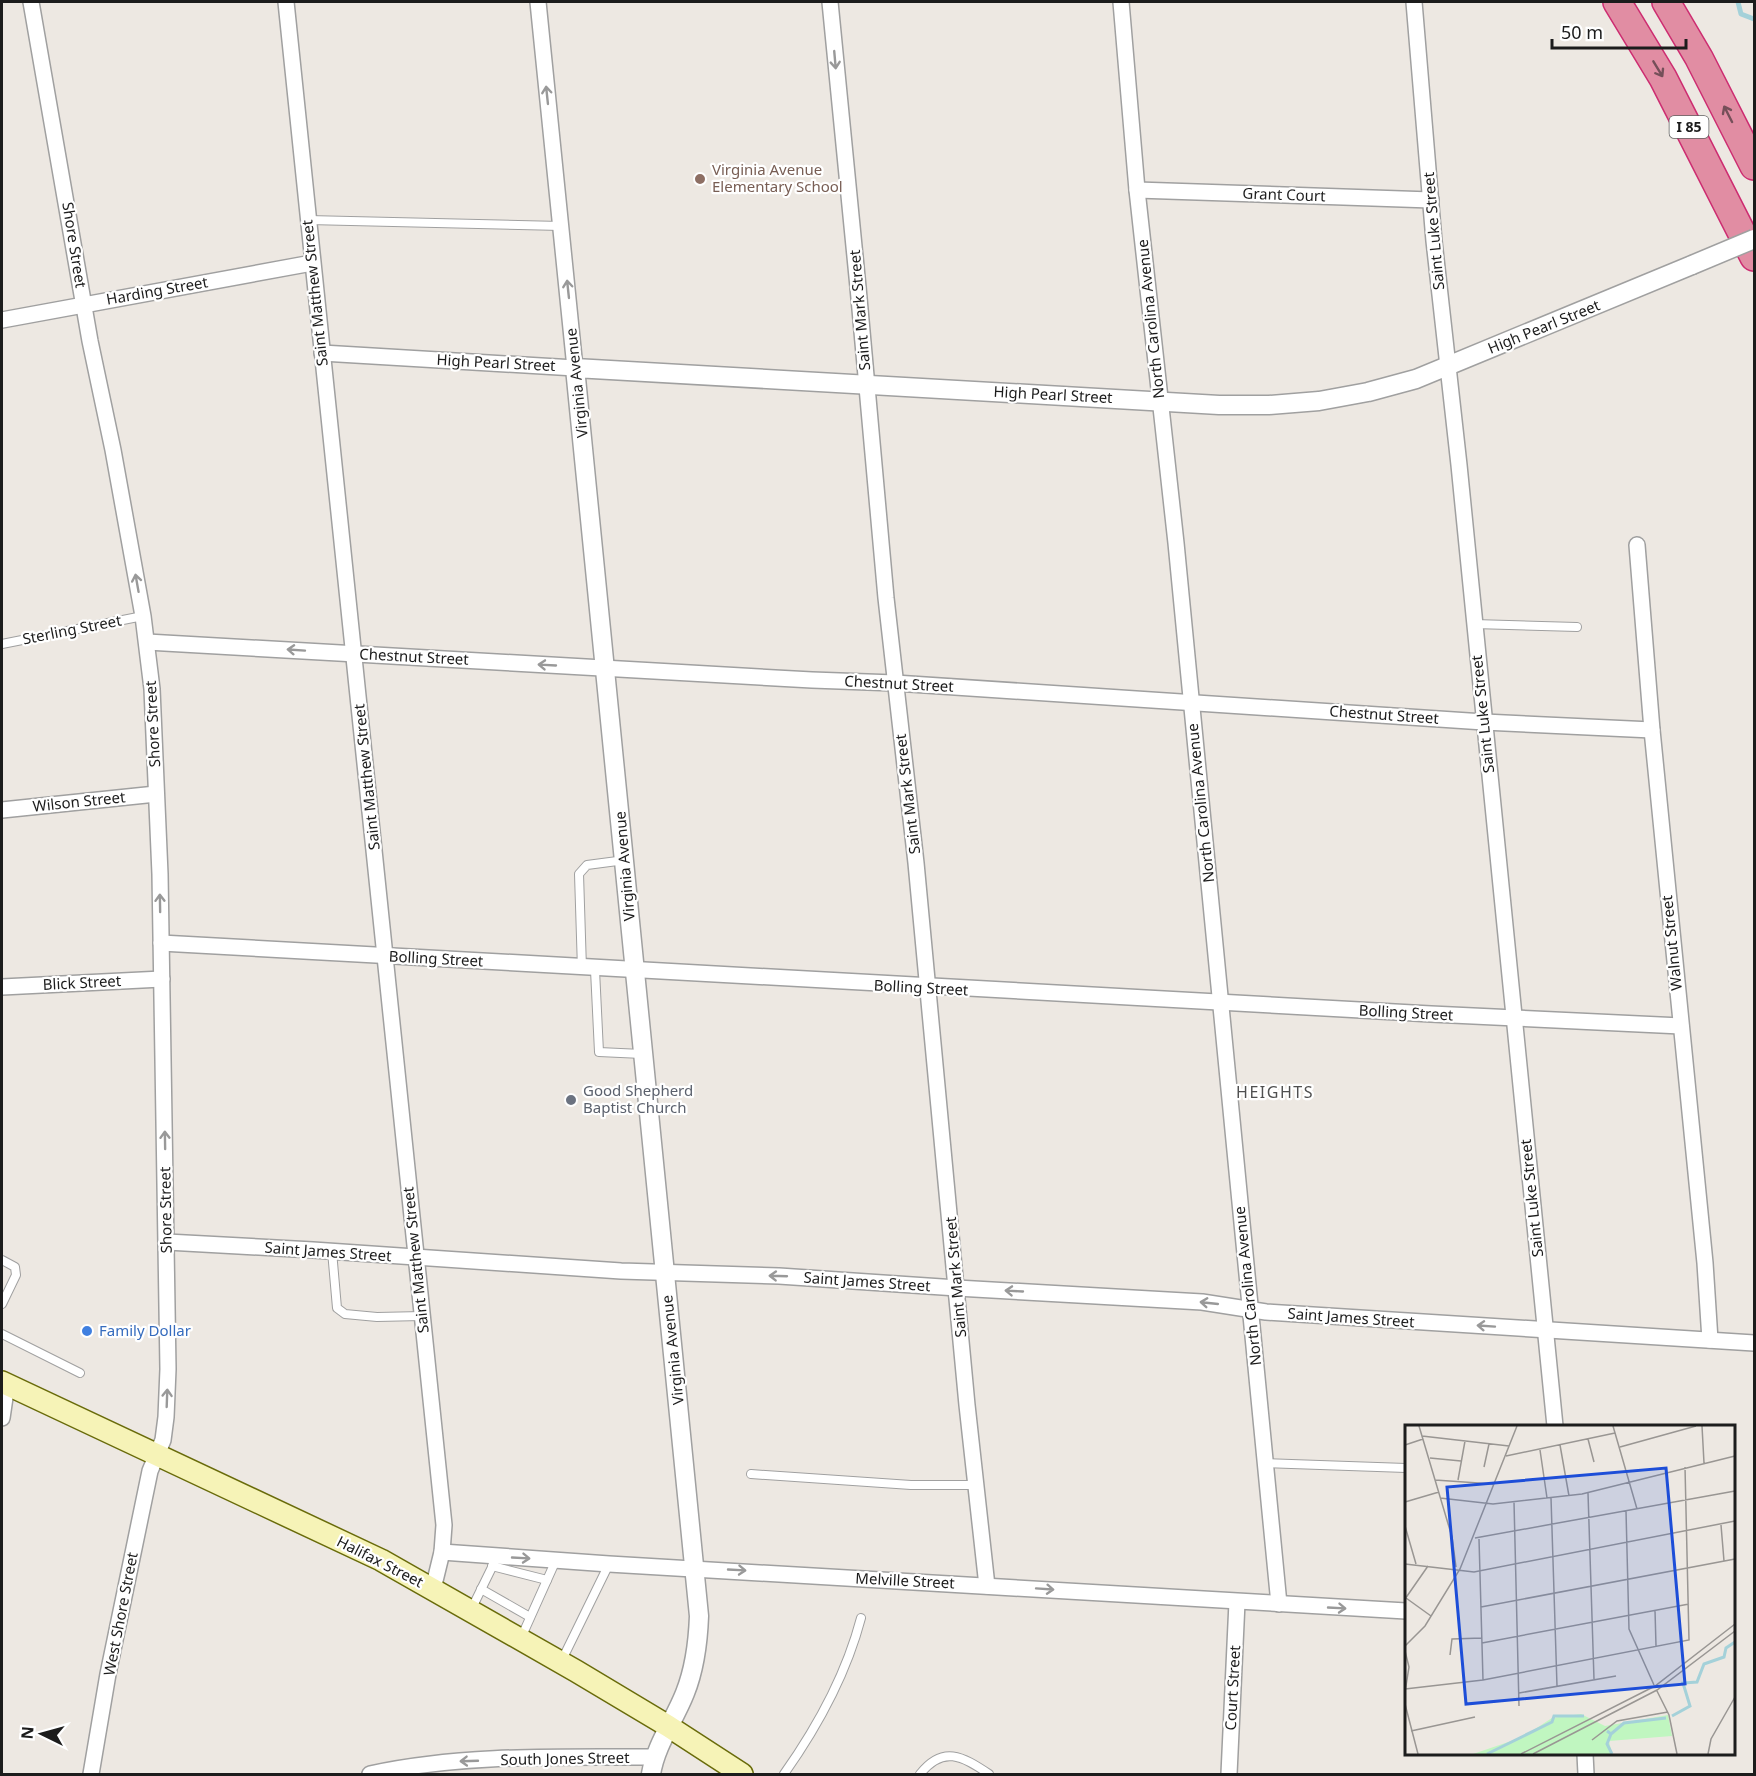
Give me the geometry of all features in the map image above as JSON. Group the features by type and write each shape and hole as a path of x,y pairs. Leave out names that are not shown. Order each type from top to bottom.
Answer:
{"highway":[{"name":"I 85","path":"1617,2 1663,78 1755,257"},
{"name":"I 85","path":"1666,2 1699,58 1755,166"}],"main road":[{"name":"Halifax Street","path":"4,1383 381,1560 561,1662 668,1726 742,1774"}],"street":[{"name":"Shore Street","path":"31,2 84,304 143,616 152,689 162,979 168,1369 163,1440 156,1455"},
{"name":"Saint Matthew Street","path":"286,2 444,1525 442,1552"},
{"name":"Virginia Avenue","path":"538,2 699,1616 694,1667 685,1695 668,1726 652,1766"},
{"name":"Saint Mark Street","path":"830,2 895,683 928,989 967,1405 987,1586"},
{"name":"North Carolina Avenue","path":"1121,2 1137,190 1191,702 1279,1604"},
{"name":"Saint Luke Street","path":"1414,2 1431,200 1555,1425"},
{"name":"Grant Court","path":"1137,190 1431,200"},
{"name":"High Pearl Street","path":"322,353 1160,401 1259,405 1319,401 1377,390 1416,379 1755,239"},
{"name":"Harding Street","path":"2,320 312,263"},
{"name":"Walnut Street","path":"1637,545 1652,730 1705,1263 1710,1340"},
{"name":"Chestnut Street","path":"147,642 895,683 1484,722 1652,730"},
{"name":"Wilson Street","path":"2,810 156,795"},
{"name":"Bolling Street","path":"161,944 928,989 1681,1026"},
{"name":"Blick Street","path":"2,987 162,979"},
{"name":"Saint James Street","path":"167,1242 666,1272 791,1276 1202,1302 1266,1312 1755,1343"},
{"path":"2,1418 4,1383"},
{"name":"West Shore Street","path":"91,1774 108,1674 150,1471 156,1455"},
{"name":"Melville Street","path":"442,1552 495,1561 556,1560 1405,1611"},
{"path":"433,1588 442,1552"},
{"name":"Court Street","path":"1229,1774 1238,1602"},
{"path":"1585,1755 1586,1774"},
{"name":"South Jones Street","path":"379,1773 580,1757 652,1766"}],"lane":[{"path":"308,220 561,226"},
{"name":"Sterling Street","path":"2,644 143,616"},
{"path":"1474,624 1576,627"},
{"path":"625,860 587,865 579,874 598,1052 643,1054"},
{"path":"332,1251 338,1308 345,1314 377,1317 422,1316"},
{"path":"2,1260 15,1267 16,1275 2,1304"},
{"path":"2,1334 80,1372"},
{"path":"1266,1463 1405,1468"},
{"path":"751,1473 911,1485 977,1485"},
{"path":"520,1639 556,1560"},
{"path":"470,1611 495,1561 547,1580"},
{"path":"561,1662 609,1564"},
{"path":"481,1589 530,1617"},
{"path":"784,1774 838,1686 853,1650 861,1618"},
{"path":"920,1774 931,1762 940,1757 950,1756 967,1761 989,1774"}],"waterway":[{"path":"1738,2 1741,14 1754,19"}],"place":[{"name":"Virginia Avenue Elementary School","path":"700,179"},
{"name":"Good Shepherd Baptist Church","path":"571,1100"},
{"name":"Family Dollar","path":"87,1331"}],"district":[{"name":"HEIGHTS","path":"1275,1092"}]}
